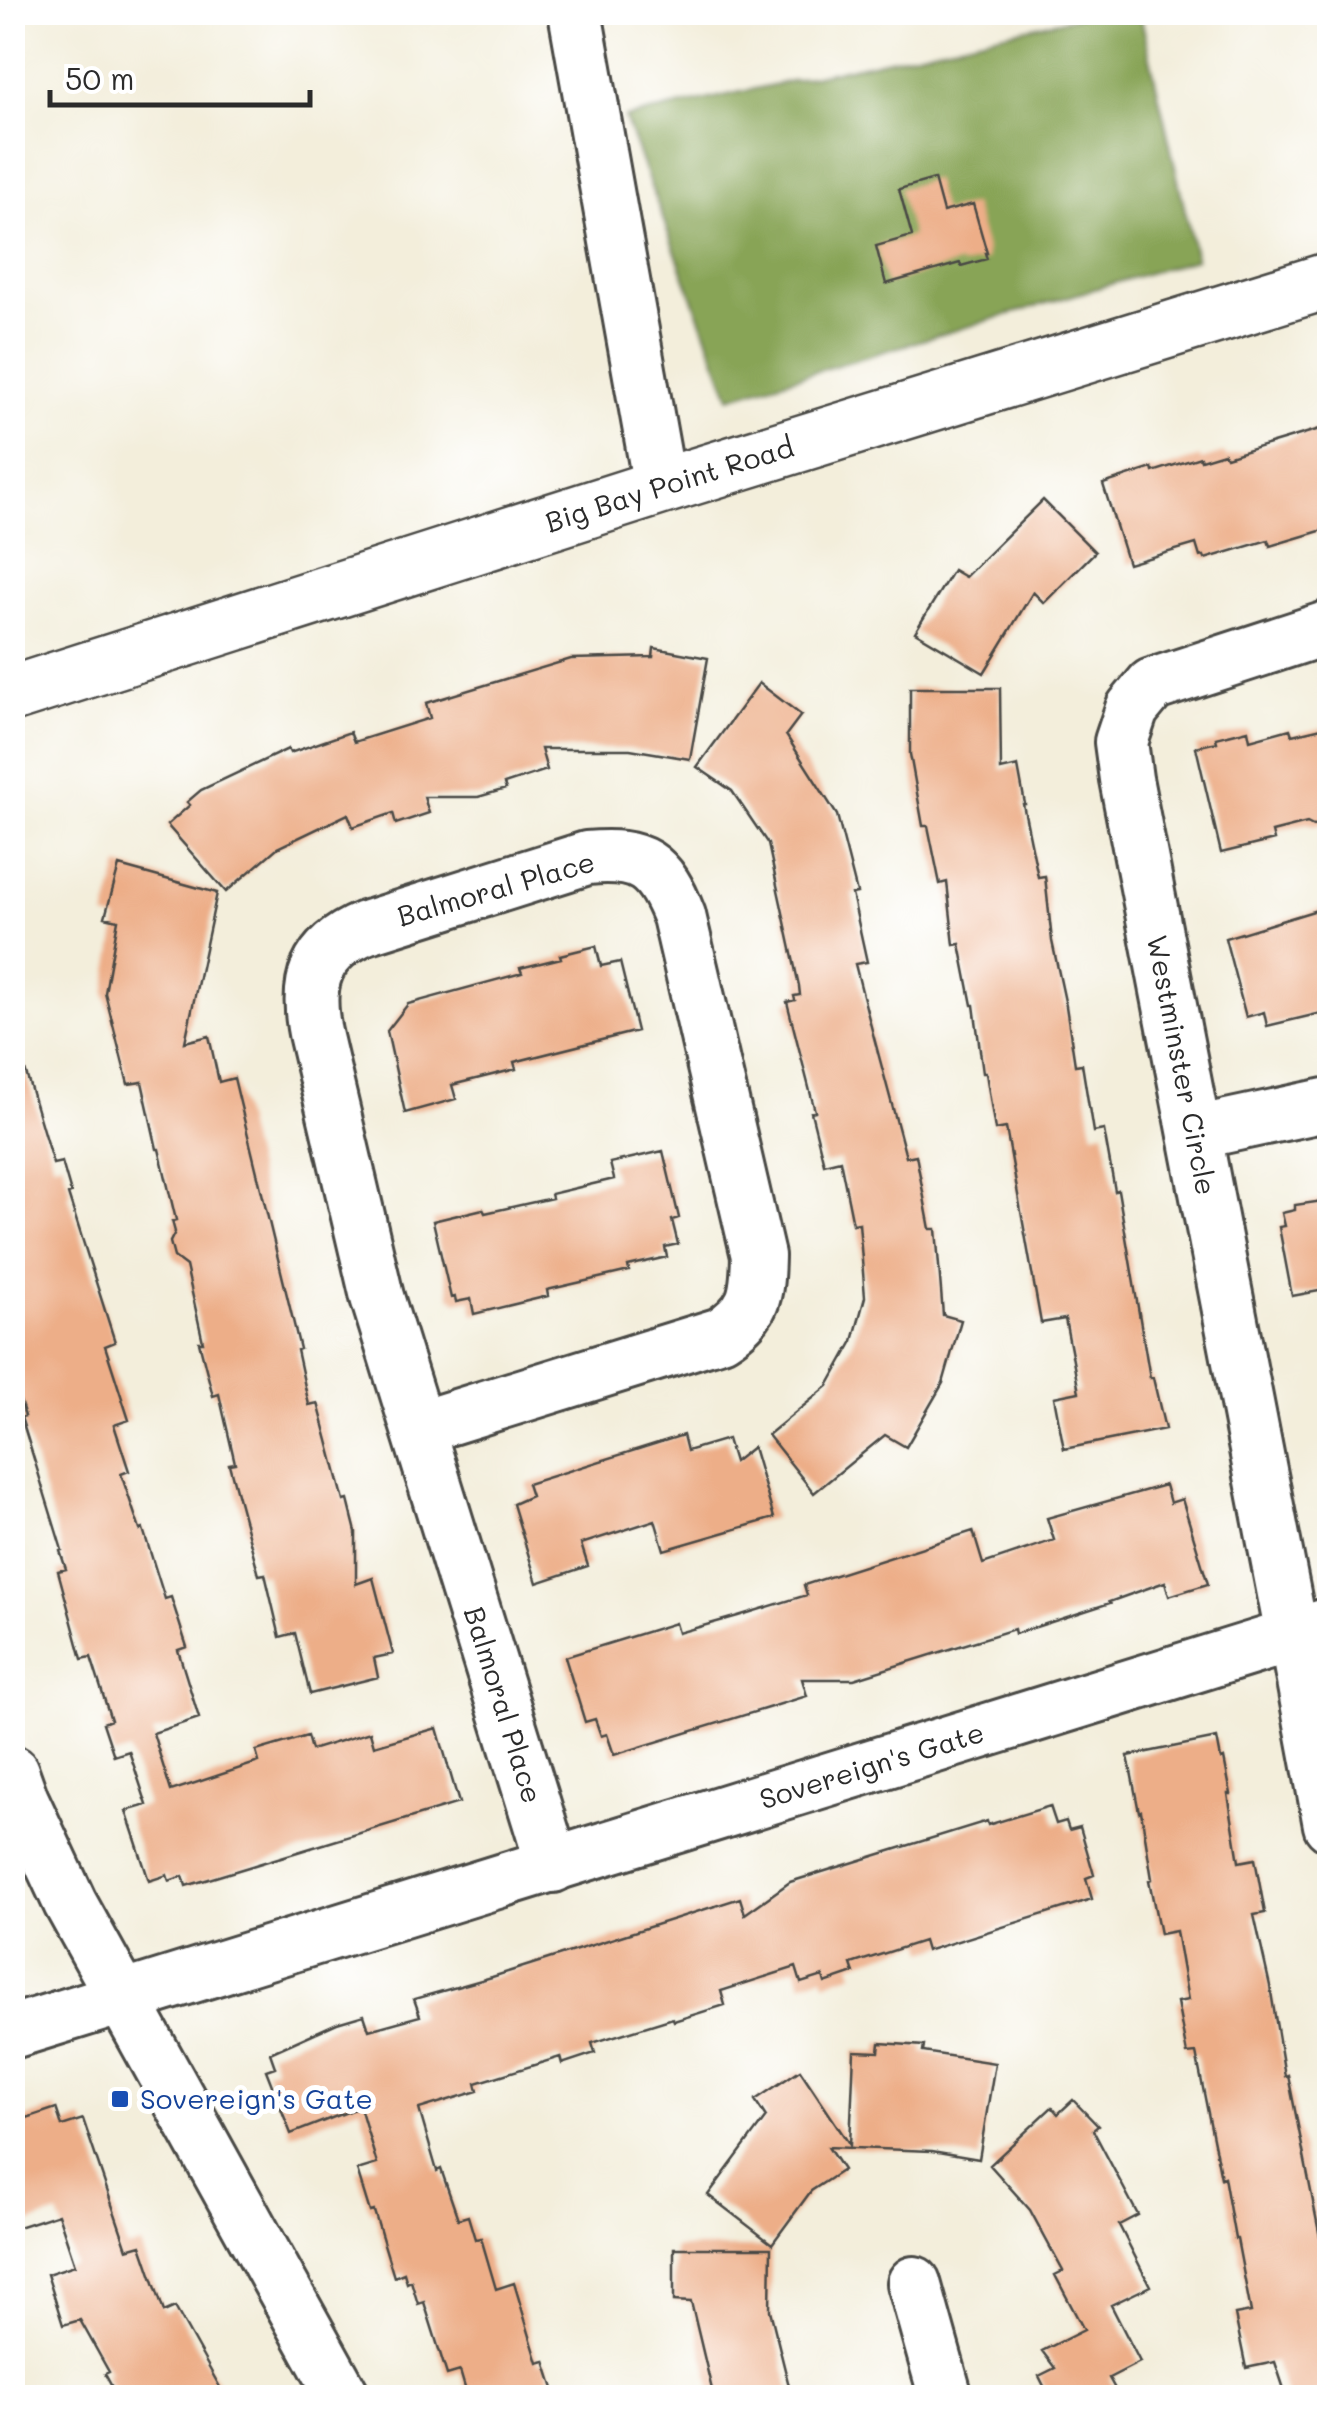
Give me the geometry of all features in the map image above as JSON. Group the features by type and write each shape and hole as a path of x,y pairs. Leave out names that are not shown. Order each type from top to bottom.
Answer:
{"main road":[{"name":"Big Bay Point Road","path":"12,694 660,487 1330,280"}],"street":[{"path":"575,12 660,487"},
{"name":"Westminster Circle","path":"1330,627 1152,685 1132,710 1122,742 1195,1133 1311,1629 1330,1825"},
{"name":"Balmoral Place","path":"418,1428 720,1334 737,1324 754,1298 758,1256 679,916 670,892 654,871 633,859 586,858 364,928 333,945 322,958 315,974 310,1010 378,1297 418,1428 553,1866"},
{"path":"1195,1133 1330,1104"},
{"name":"Sovereign's Gate","path":"12,2032 1311,1629"},
{"path":"12,1772 70,1903 344,2398"},
{"path":"914,2284 946,2398"}],"green space":[{"path":"1094,13 1140,13 1196,259 730,397 625,118"}],"building":[{"path":"934,179 943,212 973,204 987,259 886,284 876,246 912,236 899,189"},
{"path":"1330,426 1330,528 1270,546 1268,540 1205,559 1200,557 1196,544 1128,564 1103,484 1200,457 1201,460 1224,453 1226,457"},
{"path":"1043,500 1095,552 1044,603 1033,592 984,673 915,632 953,570 965,577"},
{"path":"654,648 708,658 690,759 630,749 541,749 547,770 504,784 506,789 478,797 424,797 429,813 396,824 393,813 353,827 348,814 277,848 226,892 167,825 201,790 288,749 290,753 350,732 354,742 430,718 426,703 571,659 653,657"},
{"path":"759,683 801,715 786,735 837,815 857,893 852,894 867,962 855,964 906,1157 916,1155 930,1229 936,1229 943,1315 961,1320 943,1383 906,1447 885,1435 814,1493 768,1435 828,1386 853,1341 865,1297 859,1223 853,1224 840,1160 824,1164 811,1112 815,1111 787,1002 800,995 799,986 768,844 732,791 697,767"},
{"path":"910,688 1000,688 1001,770 1018,766 1038,877 1045,876 1052,941 1075,1065 1082,1064 1093,1132 1104,1130 1150,1378 1165,1429 1064,1449 1054,1397 1079,1392 1065,1319 1041,1323 1006,1128 995,1130 974,1005 960,944 954,945 947,882 940,884 928,826 923,826 910,754"},
{"path":"1330,726 1330,822 1272,832 1274,840 1221,853 1196,747 1248,730 1250,740 1290,729 1292,735"},
{"path":"119,866 217,893 185,1042 209,1036 219,1082 234,1078 300,1349 297,1350 309,1405 318,1403 356,1532 356,1584 373,1578 393,1654 374,1658 378,1677 310,1694 295,1633 280,1637 265,1574 259,1575 229,1464 235,1463 219,1394 213,1396 199,1342 203,1342 186,1266 174,1257 170,1242 175,1232 172,1221 176,1220 142,1082 128,1084 105,993 118,920 105,917"},
{"path":"1330,906 1330,1011 1267,1026 1264,1012 1246,1017 1225,938"},
{"path":"596,946 601,966 620,962 637,1031 514,1062 516,1069 452,1085 456,1099 405,1113 387,1031 408,1004 522,973 520,968"},
{"path":"21,1056 53,1164 62,1162 71,1193 68,1194 115,1342 105,1346 129,1420 114,1425 129,1471 121,1474 165,1599 171,1597 187,1647 178,1650 199,1718 153,1733 171,1791 259,1762 256,1751 307,1736 311,1750 370,1732 374,1746 437,1728 459,1803 186,1886 183,1876 169,1881 167,1875 149,1881 126,1811 147,1805 129,1751 114,1756 103,1723 111,1720 91,1657 82,1659 58,1571 66,1569 62,1550 12,1376 12,1057"},
{"path":"663,1151 679,1218 672,1220 678,1244 665,1247 667,1257 628,1266 629,1271 547,1290 548,1296 474,1314 471,1299 456,1302 455,1297 451,1298 433,1221 552,1198 551,1194 614,1179 610,1163"},
{"path":"1330,1200 1330,1289 1292,1296 1279,1227 1285,1226 1282,1213 1295,1210 1295,1205"},
{"path":"683,1435 687,1451 727,1439 734,1462 753,1447 774,1518 664,1550 655,1520 581,1544 588,1566 537,1583 513,1504 531,1496 527,1484"},
{"path":"1165,1485 1170,1503 1182,1499 1208,1584 1169,1596 1165,1582 1015,1634 1014,1629 854,1679 802,1679 807,1696 614,1755 607,1734 601,1736 595,1719 585,1722 565,1657 675,1623 678,1633 807,1595 804,1585 973,1531 983,1564 1054,1540 1047,1518"},
{"path":"1217,1738 1231,1794 1239,1862 1255,1859 1265,1913 1254,1915 1330,2288 1330,2398 1287,2398 1275,2362 1246,2368 1235,2315 1251,2312 1196,2053 1187,2054 1177,2002 1188,2000 1176,1931 1160,1934 1149,1880 1152,1879 1141,1811 1128,1756"},
{"path":"1050,1806 1056,1824 1066,1821 1069,1830 1080,1827 1094,1875 1086,1878 1092,1899 926,1951 923,1941 851,1964 854,1973 825,1983 823,1976 801,1983 796,1967 721,1991 725,2005 592,2043 595,2053 562,2064 560,2057 476,2083 478,2091 419,2109 437,2171 441,2169 458,2219 468,2216 475,2239 481,2238 496,2289 514,2283 538,2363 545,2361 557,2398 468,2398 460,2371 447,2375 424,2302 418,2304 411,2281 407,2283 404,2273 394,2277 357,2170 377,2164 360,2107 291,2134 266,2070 275,2067 270,2053 364,2015 369,2030 420,2016 414,1999 740,1898 745,1914 790,1882 987,1821 988,1825"},
{"path":"880,2043 924,2046 923,2052 995,2063 979,2159 932,2151 828,2147 843,2170 811,2191 772,2244 708,2195 766,2117 755,2100 800,2070 850,2145 854,2051 879,2052"},
{"path":"1073,2100 1098,2126 1093,2130 1138,2215 1119,2225 1150,2286 1111,2305 1140,2362 1109,2378 1120,2398 1050,2398 1039,2376 1055,2368 1042,2351 1084,2330 1055,2275 1063,2271 1030,2210 990,2165 1052,2107 1058,2114"},
{"path":"56,2108 62,2126 83,2119 127,2249 141,2245 164,2312 175,2307 226,2398 118,2398 105,2374 109,2372 80,2320 63,2325 47,2274 75,2265 58,2214 12,2229 12,2123"},
{"path":"674,2248 771,2248 770,2310 792,2398 714,2398 691,2302 674,2301"}],"place":[{"name":"Sovereign's Gate","path":"120,2099"}]}
